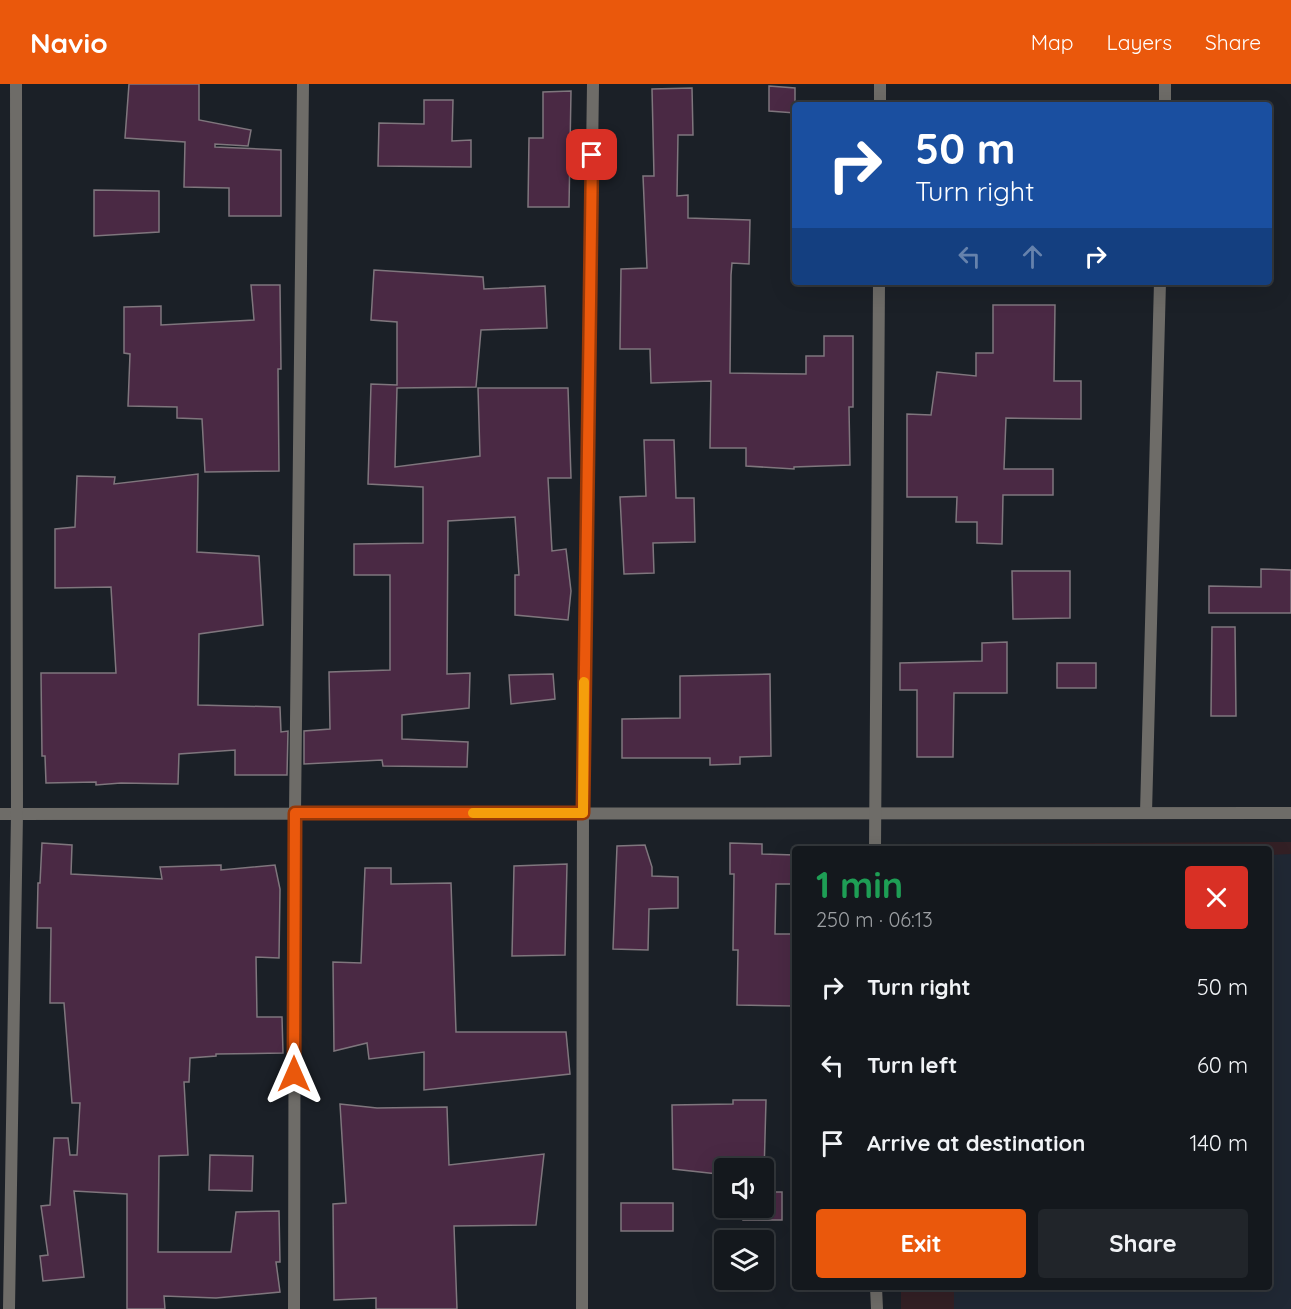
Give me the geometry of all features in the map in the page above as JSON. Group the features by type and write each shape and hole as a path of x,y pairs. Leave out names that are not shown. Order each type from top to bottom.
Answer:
{"street":[{"path":"9,1309 17,814 16,84"},
{"path":"294,1309 295,813 303,84"},
{"path":"582,1309 583,813 592,84"},
{"path":"880,84 880,102"},
{"path":"1165,84 1165,102"},
{"path":"875,846 879,285"},
{"path":"1146,813 1160,285"},
{"path":"0,814 1291,813"},
{"path":"876,1290 877,1309"}],"shaded area":[{"path":"1291,842 1291,1309 901,1309 901,1290 1272,1290 1272,846 899,846 899,844"},
{"path":"1291,854 1291,1309 954,1309 954,1290 1272,1290 1272,855"}],"building":[{"path":"129,84 199,84 199,120 251,130 248,146 215,144 215,147 281,150 281,216 229,216 229,188 184,187 185,142 125,138"},
{"path":"769,86 795,88 792,113 769,111"},
{"path":"692,88 693,135 678,135 677,196 688,195 688,218 750,220 749,264 732,263 730,373 806,374 806,356 824,356 824,336 853,336 853,407 849,407 850,465 794,467 794,469 746,466 746,448 710,448 711,381 651,383 650,349 620,349 621,269 647,268 643,176 654,176 652,89"},
{"path":"571,91 569,207 528,207 529,138 543,138 543,92"},
{"path":"424,100 453,100 452,141 471,140 471,167 378,166 379,123 424,124"},
{"path":"94,190 159,191 159,232 94,236"},
{"path":"374,270 483,277 484,289 545,286 547,328 481,330 476,387 397,388 395,467 480,456 478,388 568,388 571,478 548,478 552,551 566,549 571,591 568,620 515,615 515,575 519,575 515,517 448,521 447,674 470,673 469,708 402,715 402,739 468,742 467,767 383,766 382,760 304,764 304,731 330,729 329,672 390,670 390,575 354,575 354,544 423,543 423,487 368,484 371,384 397,385 397,322 371,320"},
{"path":"251,285 280,285 279,471 205,472 202,419 177,418 177,407 128,406 130,354 124,353 124,307 161,306 161,325 254,320"},
{"path":"993,305 1055,305 1054,381 1081,381 1081,419 1006,418 1004,469 1053,469 1053,495 1003,495 1002,544 977,543 977,522 956,522 957,497 907,497 907,414 931,415 937,372 976,376 976,353 993,353"},
{"path":"644,440 674,440 676,498 694,498 695,542 653,543 654,573 624,574 620,497 646,496"},
{"path":"198,474 197,552 259,556 263,625 199,634 198,705 280,707 281,732 288,731 287,775 235,775 235,750 179,754 178,784 46,783 45,756 42,756 41,673 116,673 111,587 55,588 55,529 75,527 77,476 115,477 114,484"},
{"path":"1261,569 1291,570 1291,613 1209,613 1209,586 1261,587"},
{"path":"1012,571 1070,571 1070,618 1013,619"},
{"path":"1212,627 1235,627 1236,716 1211,716"},
{"path":"1007,642 1007,693 954,693 953,757 917,757 917,690 900,690 900,663 982,661 982,643"},
{"path":"1057,663 1096,663 1096,688 1057,688"},
{"path":"553,674 555,699 511,704 509,675"},
{"path":"770,674 771,756 740,757 740,764 710,765 710,758 622,758 622,719 680,718 680,676"},
{"path":"42,843 72,845 71,874 162,879 160,867 221,865 221,870 275,865 280,889 279,958 256,957 257,1017 282,1017 283,1053 216,1054 216,1056 190,1058 189,1082 184,1082 188,1155 159,1156 158,1252 231,1252 236,1212 279,1211 280,1262 276,1262 280,1292 216,1298 164,1296 165,1309 127,1309 127,1194 74,1191 84,1277 43,1281 40,1256 48,1255 41,1206 50,1205 54,1138 68,1138 70,1155 77,1155 80,1103 72,1103 64,1003 50,1003 51,928 37,928"},
{"path":"730,843 762,844 762,854 792,855 792,884 776,884 775,934 792,934 792,1006 737,1005 738,950 733,950 734,874 730,874"},
{"path":"645,845 652,867 652,876 678,877 678,908 649,909 648,950 613,949 617,846"},
{"path":"567,864 565,955 512,956 514,866"},
{"path":"365,868 391,868 391,884 451,883 456,1032 566,1032 570,1074 424,1090 424,1052 369,1059 367,1043 334,1051 333,962 361,963"},
{"path":"733,1100 766,1100 764,1158 714,1158 714,1174 673,1169 672,1105 733,1104"},
{"path":"340,1104 377,1108 447,1107 449,1165 544,1154 536,1225 454,1226 457,1309 376,1309 376,1298 334,1300 333,1204 346,1203"},
{"path":"210,1155 253,1156 252,1191 209,1190"},
{"path":"774,1192 782,1192 782,1220 743,1220 743,1218 774,1218"},
{"path":"621,1203 673,1203 673,1231 621,1231"}],"slow traffic":[{"path":"473,813 583,813 584,682"}],"route":[{"path":"294,1074 295,813 583,813 592,155"}]}
